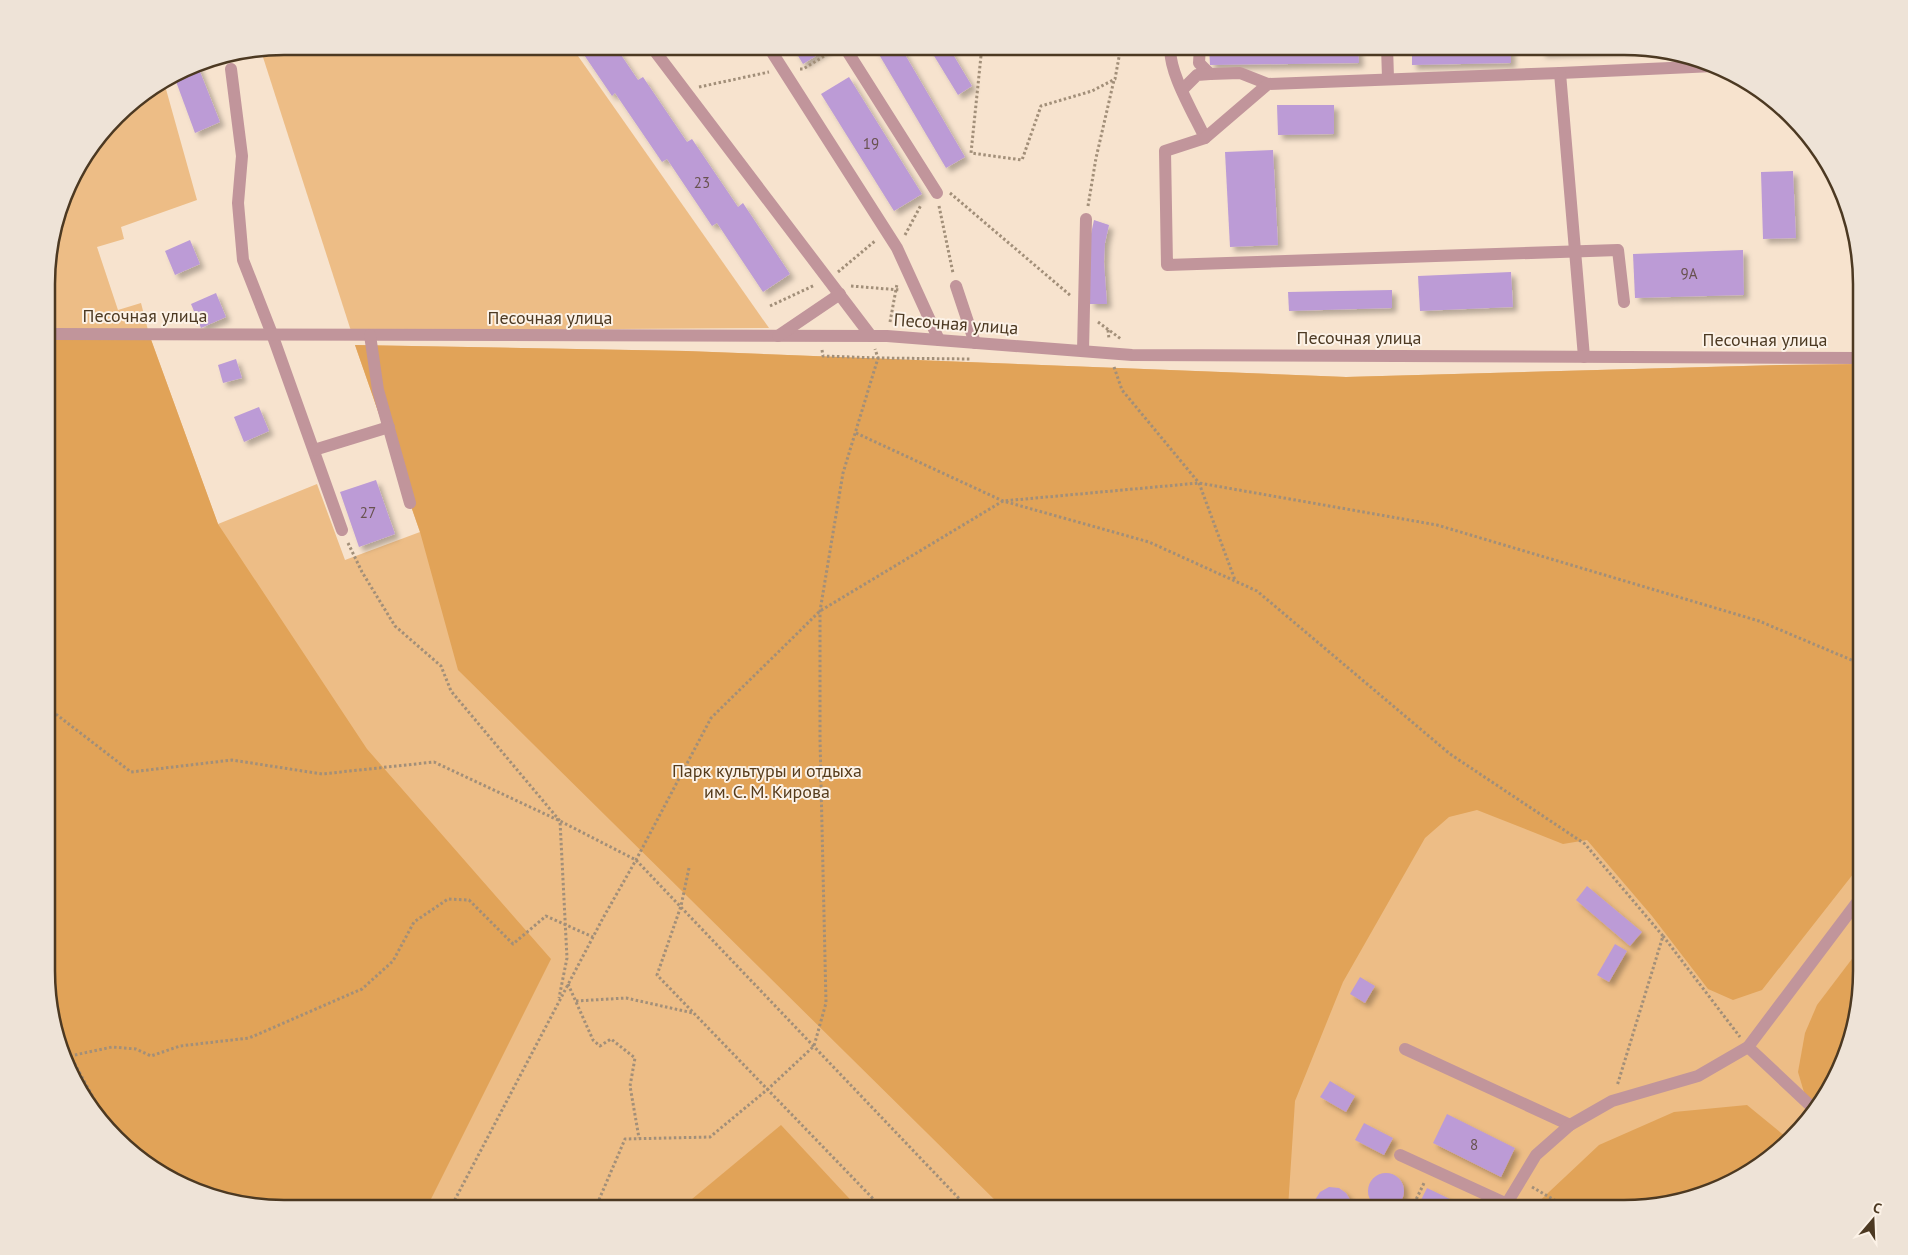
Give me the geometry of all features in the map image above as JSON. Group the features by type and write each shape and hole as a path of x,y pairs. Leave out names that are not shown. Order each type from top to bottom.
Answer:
{"street":[{"path":"658,55 871,336"},
{"path":"774,55 897,248 939,340"},
{"path":"843,55 940,190"},
{"path":"1169,55 1182,90 1205,138"},
{"path":"1199,55 1199,63 1210,74"},
{"path":"1387,55 1388,78"},
{"path":"1182,90 1197,75 1210,74 1240,73 1268,84 1697,67"},
{"path":"231,70 242,156 238,203 243,260 272,334 342,530"},
{"path":"1560,73 1584,356"},
{"path":"1268,84 1205,138 1165,151 1167,265 1618,250 1624,302"},
{"path":"1083,351 1086,219"},
{"path":"778,336 834,286"},
{"path":"956,286 975,343"},
{"name":"Песочная улица","path":"55,334 871,336 1132,355 1853,358"},
{"path":"370,335 378,390 410,503"},
{"path":"314,450 388,427"},
{"path":"1509,1200 1536,1155 1570,1125 1612,1101 1698,1076 1748,1047 1853,908"},
{"path":"1748,1047 1809,1105"},
{"path":"1406,1050 1570,1125"},
{"path":"1400,1155 1493,1200"}],"path":[{"path":"685,90 783,69 803,69 826,55"},
{"path":"981,55 971,153 1022,160 1041,106 1092,91 1114,79"},
{"path":"1086,219 1096,158 1119,55"},
{"path":"940,190 956,286"},
{"path":"940,190 1084,307 1089,316 1123,340 1132,355"},
{"path":"834,286 887,231"},
{"path":"770,306 834,286 917,292"},
{"path":"1108,330 1111,359 1122,390 1199,483 1235,581"},
{"path":"599,1199 625,1139 710,1136 768,1089 814,1046 826,1003 820,739 820,611 843,473 878,358 871,336"},
{"path":"856,433 1003,501 1149,542 1257,591 1450,754 1585,844 1663,936 1748,1047"},
{"path":"455,1200 592,937 636,860 712,718 820,611 1003,501 1199,483 1437,525 1758,621 1853,661"},
{"path":"342,530 362,572 395,626 441,666 450,691 560,821 567,958 558,1004"},
{"path":"55,713 131,772 232,760 322,774 434,762 560,821 636,860 960,1200"},
{"path":"689,868 681,906 657,975 875,1200"},
{"path":"71,1056 112,1047 136,1049 151,1056 180,1046 249,1038 362,989 393,960 414,922 448,899 469,900 513,944 546,916 592,937"},
{"path":"1612,1101 1663,936"},
{"path":"568,984 593,1040 600,1046 611,1040 635,1058 630,1086 639,1138"},
{"path":"576,1001 626,998 694,1013"},
{"path":"80,1074 90,1092"},
{"path":"1416,1200 1430,1169"},
{"path":"1521,1180 1555,1200"}],"green space":[{"path":"577,55 769,328 351,331 263,56"},
{"name":"Парк культуры и отдыха им. С. М. Кирова","path":"166,88 197,200 121,227 124,239 97,247 118,310 141,303 149,334 218,524 317,484 345,560 420,532 355,345 686,351 1346,377 1853,364 1853,986 1849,1016 1836,1059 1822,1086 1806,1110 1786,1133 1763,1153 1712,1183 1669,1196 1639,1200 269,1200 239,1196 196,1183 169,1169 145,1153 122,1133 102,1110 86,1086 72,1059 59,1016 55,986 55,269 59,239 67,210 86,170 102,145 122,122 145,102"},
{"path":"55,334 149,334 218,524 367,749 551,959 430,1200 269,1200 239,1196 196,1183 169,1169 133,1143 102,1110 86,1086 72,1059 59,1016 55,986"},
{"path":"355,345 686,351 1346,377 1853,364 1853,874 1762,990 1733,1000 1708,989 1652,916 1587,840 1563,844 1477,810 1449,817 1425,838 1343,982 1295,1101 1289,1200 995,1200 458,670 420,532"},
{"path":"1853,958 1853,986 1849,1016 1841,1045 1822,1086 1810,1103 1806,1099 1798,1072 1805,1033 1817,1005"},
{"path":"1747,1105 1784,1135 1763,1153 1712,1183 1669,1196 1639,1200 1541,1200 1599,1145 1674,1112"},
{"path":"781,1125 851,1200 691,1200"}],"building":[{"path":"584,55 621,55 638,80 643,77 687,142 692,139 738,207 743,203 790,274 763,292 717,223 712,226 667,159 662,162 615,93 612,96"},
{"path":"798,55 818,55 803,64"},
{"path":"879,55 905,55 965,157 946,168"},
{"path":"934,55 953,55 972,86 958,95"},
{"path":"1209,55 1359,55 1359,63 1210,65"},
{"path":"1412,55 1511,55 1511,63 1412,65"},
{"path":"200,71 220,122 195,133 176,82"},
{"path":"849,77 922,194 894,211 821,94"},
{"path":"1277,105 1334,105 1334,134 1278,135"},
{"path":"1273,150 1278,245 1230,247 1225,152"},
{"path":"1793,171 1796,238 1763,239 1761,172"},
{"path":"1094,220 1109,225 1105,243 1104,262 1107,304 1090,304 1089,243"},
{"path":"190,240 200,264 175,275 165,251"},
{"path":"1743,250 1744,295 1635,298 1633,254"},
{"path":"1511,272 1513,307 1420,311 1418,276"},
{"path":"1392,290 1392,308 1289,311 1288,292"},
{"path":"216,293 226,317 201,328 191,304"},
{"path":"236,359 242,378 223,383 218,365"},
{"path":"259,407 269,431 244,442 234,417"},
{"path":"376,480 395,534 359,547 340,492"},
{"path":"1587,886 1642,932 1630,946 1576,900"},
{"path":"1615,944 1627,951 1609,982 1597,975"},
{"path":"1360,977 1375,986 1365,1003 1350,994"},
{"path":"1330,1081 1355,1096 1346,1112 1320,1097"},
{"path":"1447,1114 1515,1148 1501,1177 1433,1143"},
{"path":"1364,1123 1393,1138 1384,1155 1355,1140"},
{"path":"1379,1174 1393,1174 1403,1184 1404,1191 1402,1200 1370,1200 1369,1198 1369,1184"},
{"path":"1329,1187 1339,1188 1346,1193 1350,1200 1315,1200 1320,1192"},
{"path":"1427,1188 1452,1200 1421,1200"}]}
